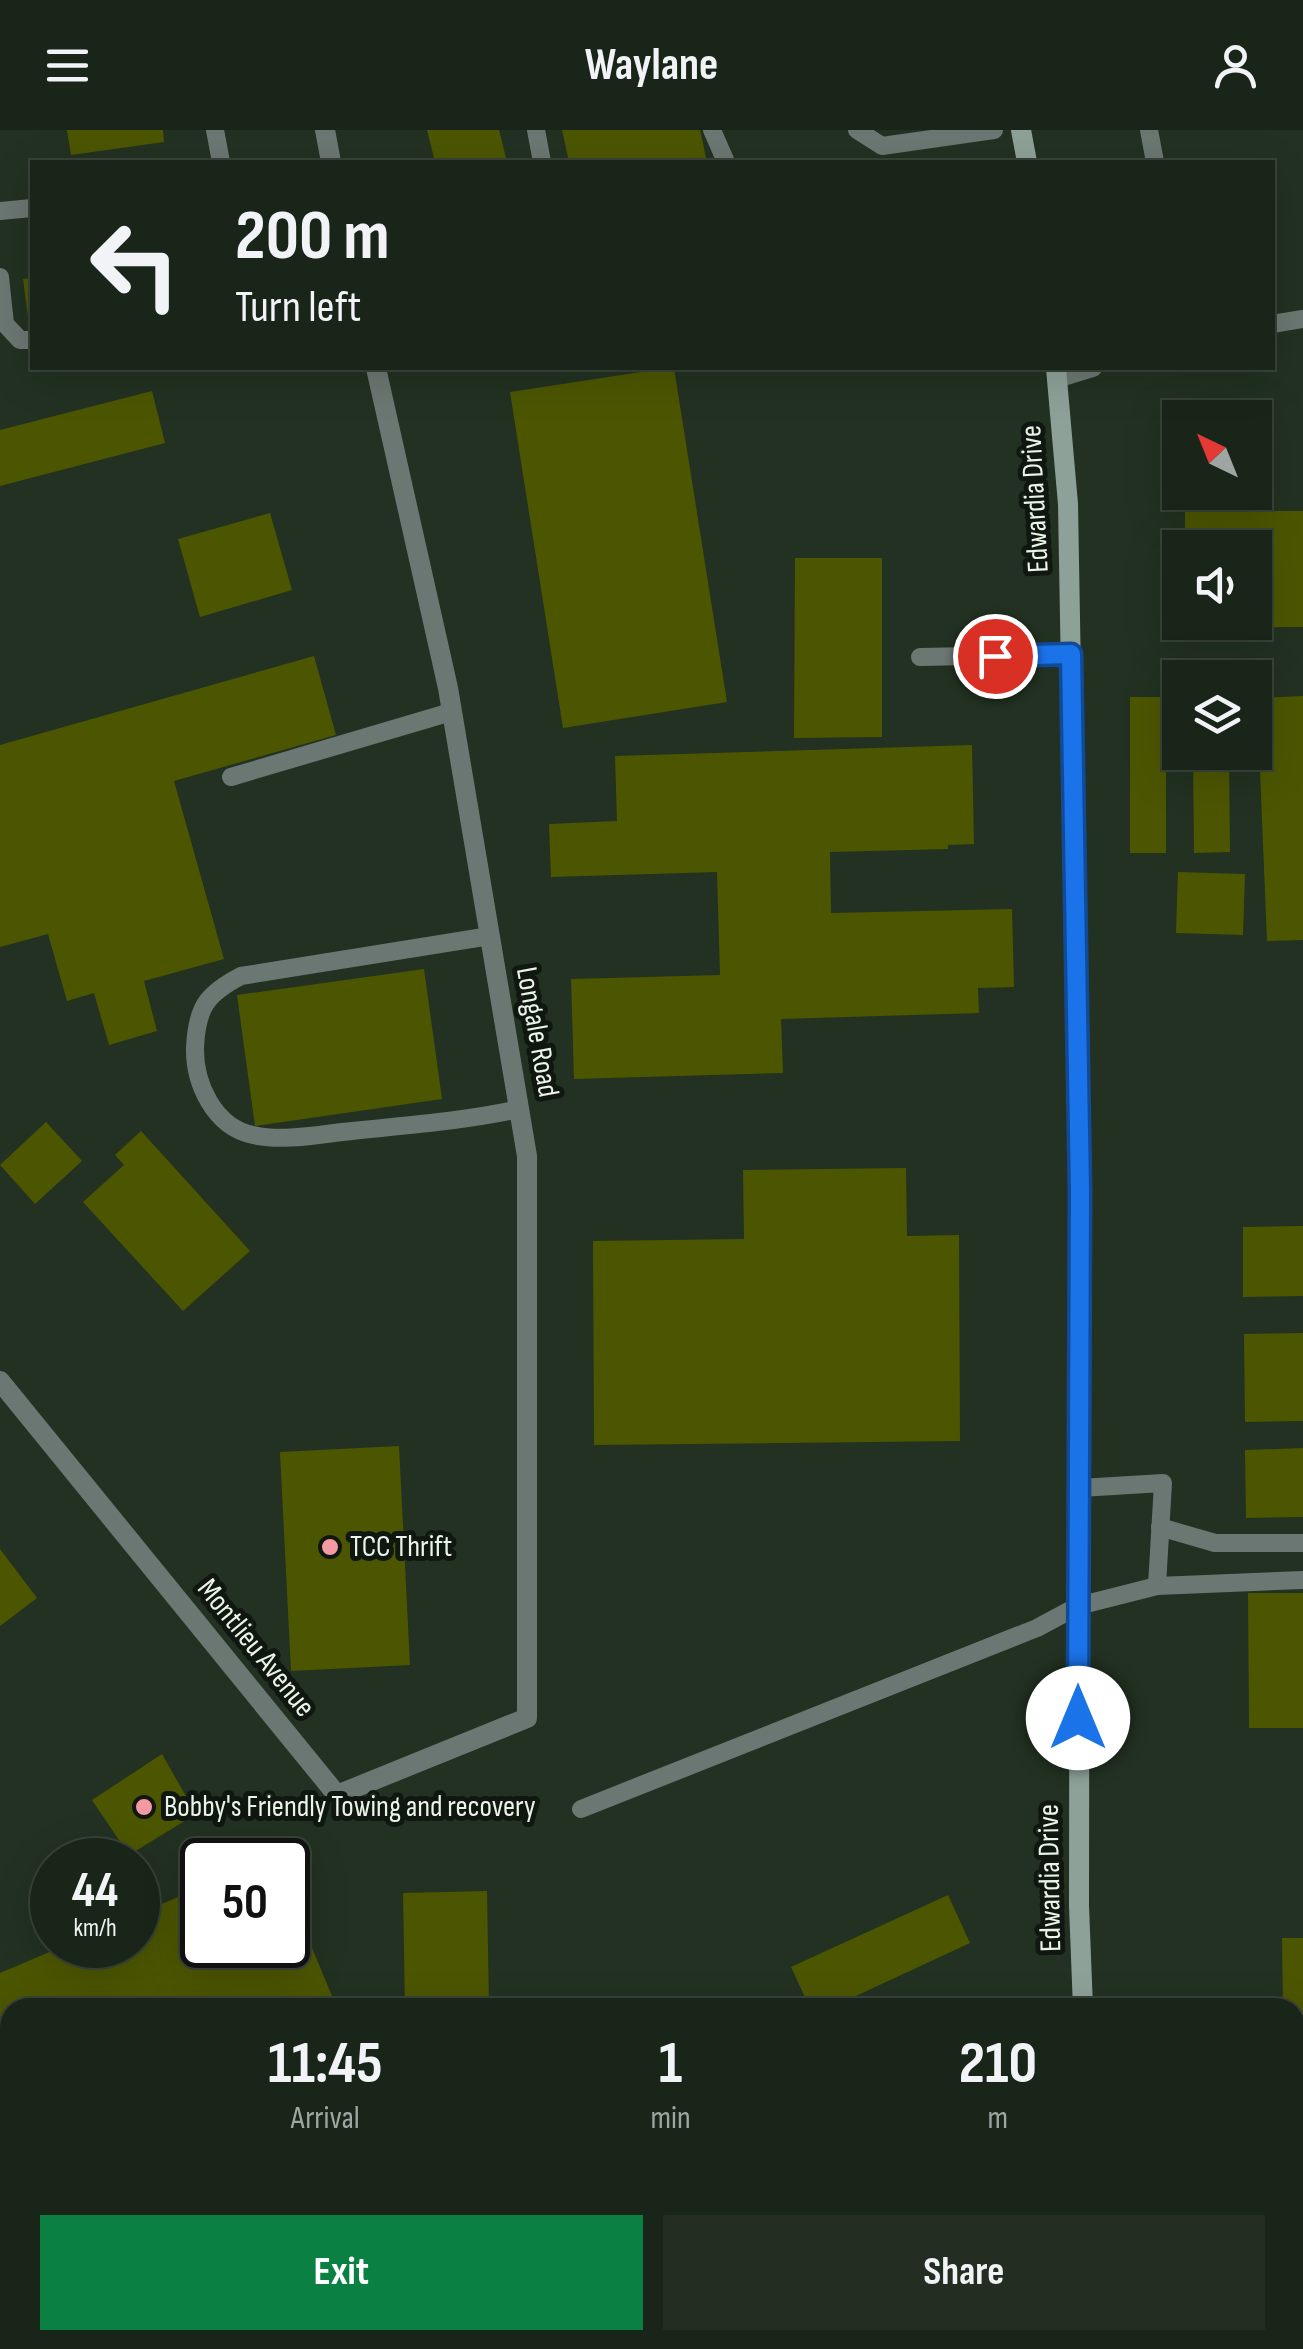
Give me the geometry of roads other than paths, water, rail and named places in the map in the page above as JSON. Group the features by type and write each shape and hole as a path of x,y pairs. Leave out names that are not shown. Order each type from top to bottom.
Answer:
{"main road":[{"path":"1021,130 1027,160"},
{"name":"Edwardia Drive","path":"1056,373 1068,504 1080,1191 1078,1606 1083,1998"}],"street":[{"path":"325,130 331,160"},
{"name":"Longale Road","path":"376,370 452,712 527,1156 526,1718"},
{"name":"Montlieu Avenue","path":"0,1382 337,1794 526,1718"}],"lane":[{"path":"215,130 221,160"},
{"path":"536,130 542,160"},
{"path":"712,130 725,160"},
{"path":"857,130 882,146 994,130"},
{"path":"1150,130 1155,160"},
{"path":"0,211 30,208"},
{"path":"0,277 5,324 20,340 30,340"},
{"path":"1275,324 1303,319"},
{"path":"920,657 1071,654"},
{"path":"232,777 452,712"},
{"path":"490,936 241,976 219,987 202,1006 196,1025 194,1064 212,1108 250,1135 284,1138 475,1119 519,1109"},
{"path":"1080,1488 1162,1483 1157,1586"},
{"path":"1160,1527 1215,1542 1303,1543"},
{"path":"581,1809 1037,1628 1078,1606 1157,1586 1303,1580"}],"place":[{"name":"TCC Thrift","path":"330,1547"},
{"name":"Bobby's Friendly Towing and recovery","path":"144,1807"}]}
